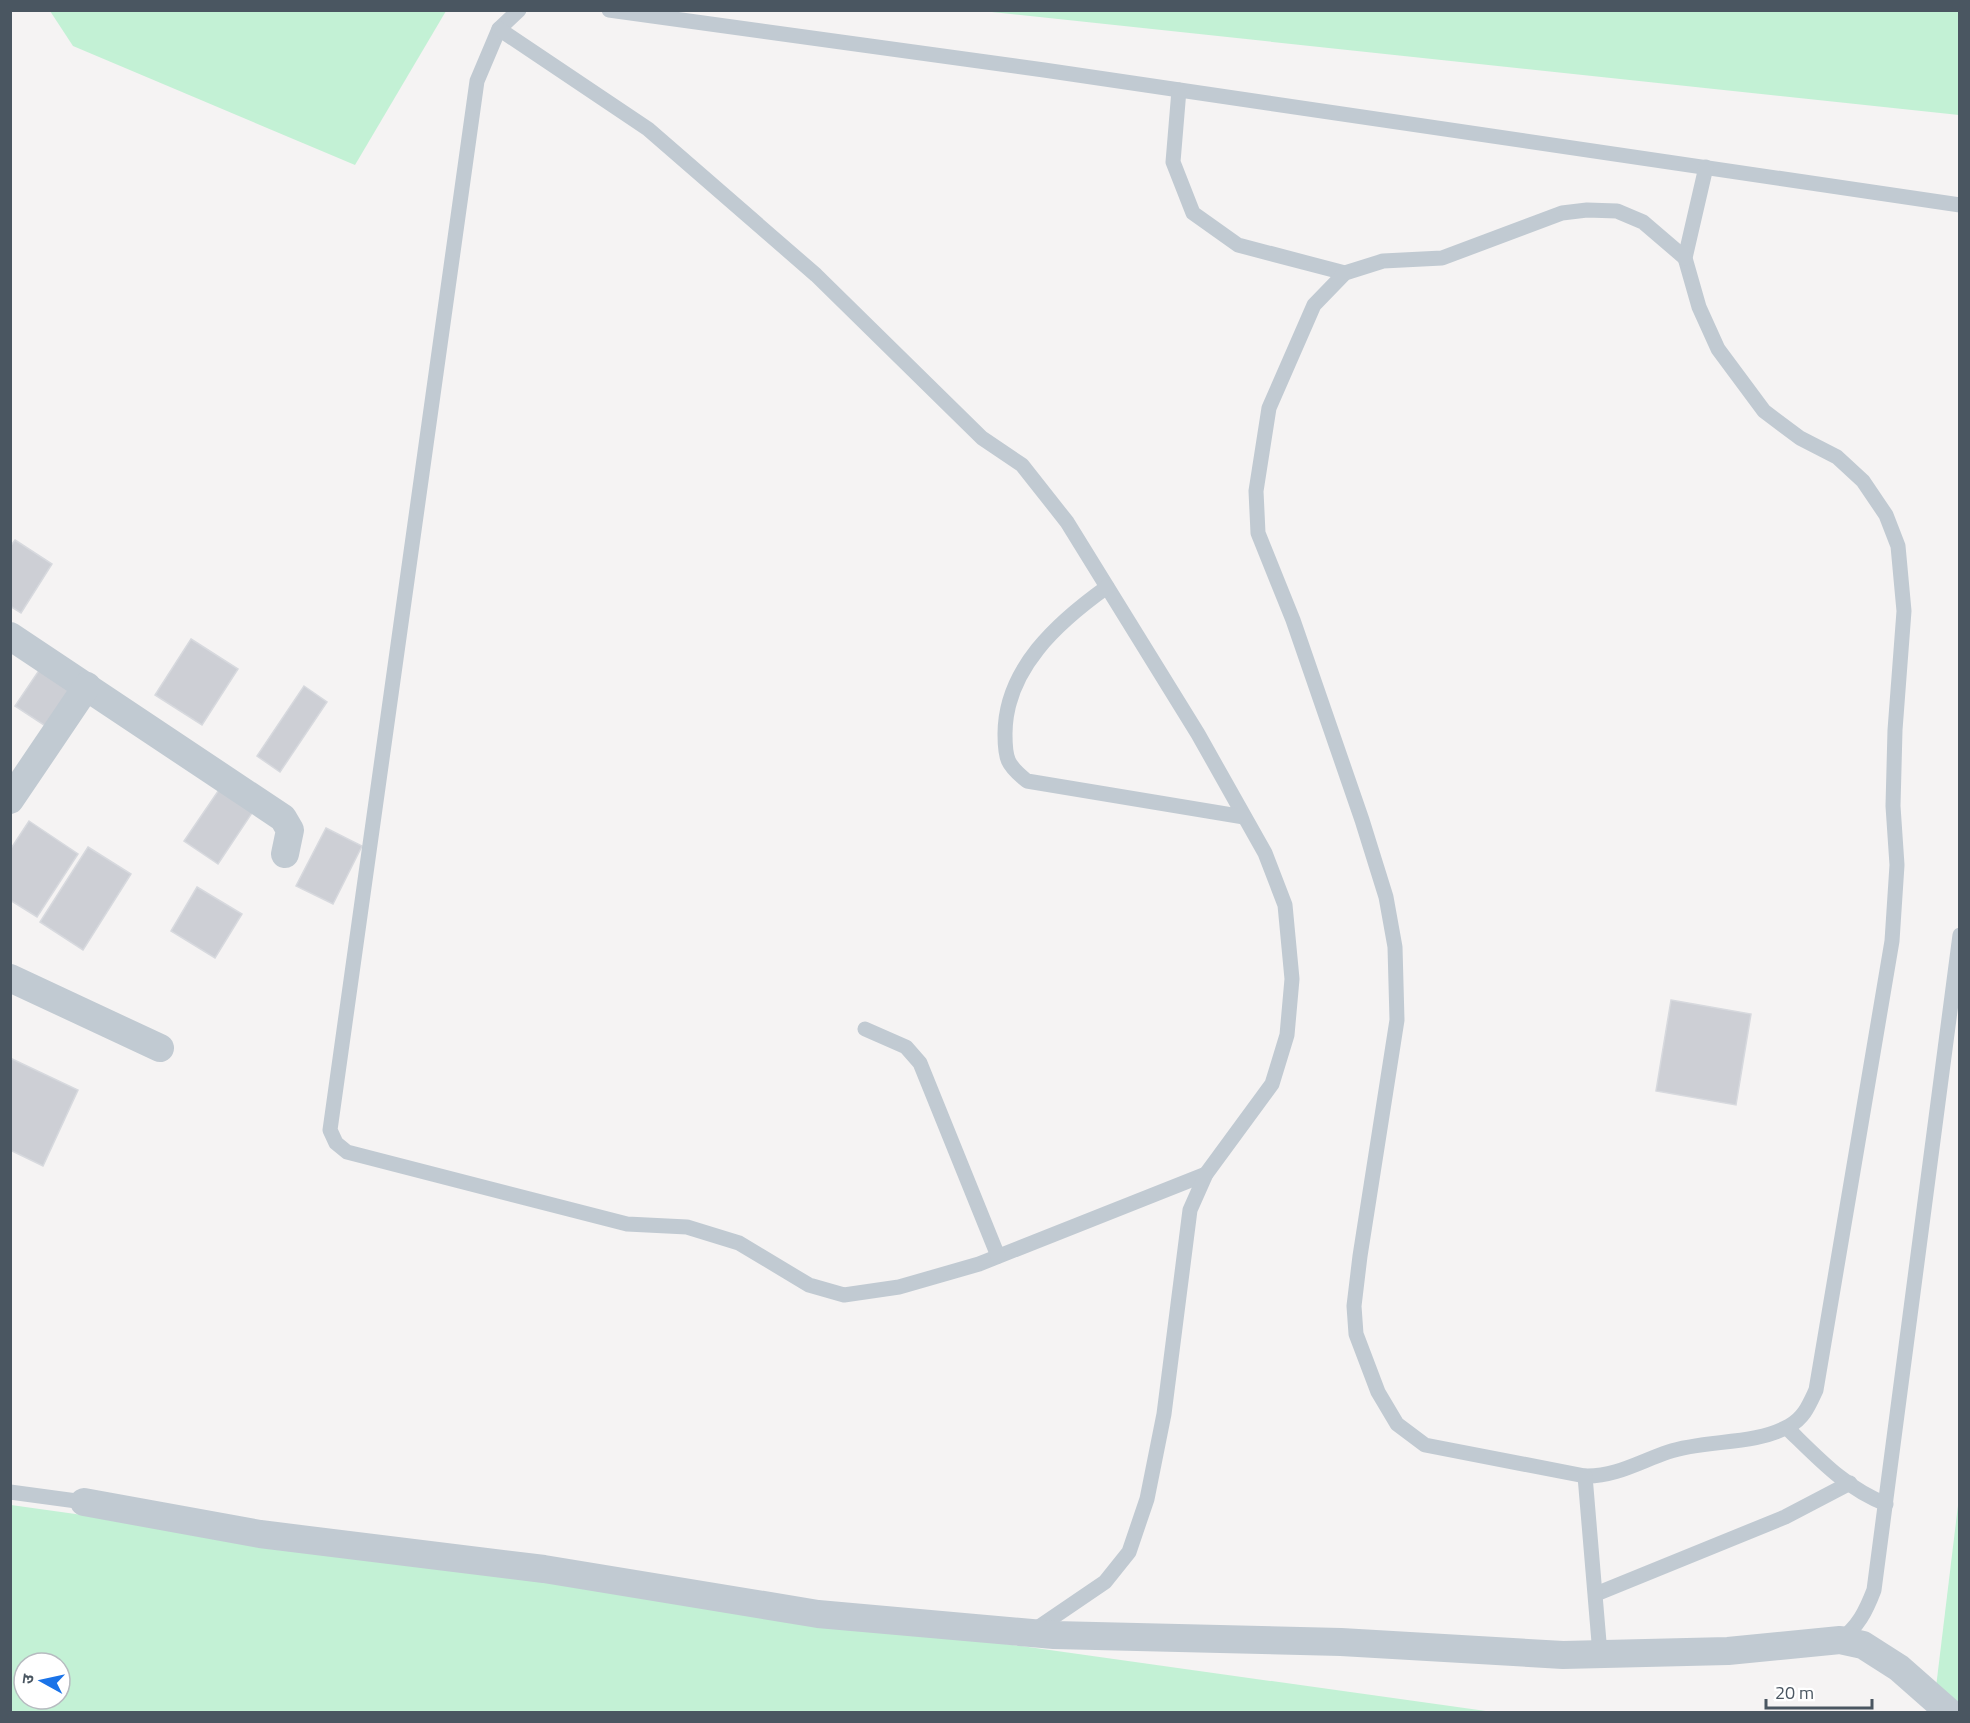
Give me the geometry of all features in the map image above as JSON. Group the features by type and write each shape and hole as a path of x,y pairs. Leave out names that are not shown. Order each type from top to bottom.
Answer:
{"street":[{"path":"10,636 283,818 290,830 285,854"},
{"path":"10,800 87,686"},
{"path":"10,978 160,1048"},
{"path":"84,1502 260,1534 544,1569 818,1614 1031,1633 1600,1654 1728,1651 1840,1640 1863,1645 1899,1668 1949,1713"}],"lane":[{"path":"519,10 499,28 477,81 330,1130 336,1143 347,1152 627,1224 687,1227 739,1243 809,1286 844,1295 899,1287 998,1256 1206,1174"},
{"path":"609,10 1179,90 1959,205"},
{"path":"499,28 648,129 816,275 900,355 959,418 982,438 1022,465 1067,522 1198,734 1265,853 1285,905 1292,979 1287,1035 1272,1084 1206,1174 1190,1210 1164,1414 1147,1499 1129,1552 1105,1582 1031,1633"},
{"path":"1179,90 1173,162 1193,213 1238,245 1345,273"},
{"path":"1685,258 1643,222 1617,211 1587,210 1562,213 1442,258 1383,261 1345,273 1314,305 1269,408 1256,491 1258,533 1293,620 1362,820 1386,897 1395,947 1397,1020 1359,1266 1354,1306 1356,1334 1378,1392 1397,1424 1425,1446 1586,1476 1614,1473 1670,1451 1759,1436 1787,1428 1800,1420 1816,1390 1892,941 1897,865 1893,806 1895,730 1903,600 1898,546 1886,514 1863,481 1837,458 1800,438 1764,411 1718,349 1699,307 1685,258 1706,167"},
{"path":"1107,587 1073,612 1041,645 1014,685 1005,716 1005,754 1011,769 1027,781 1244,817"},
{"path":"1840,1640 1854,1629 1874,1590 1959,935"},
{"path":"865,1029 906,1047 920,1063 998,1256"},
{"path":"1787,1428 1832,1472 1870,1498 1886,1504"},
{"path":"1586,1476 1600,1654"},
{"path":"1596,1594 1785,1517 1850,1484"},
{"path":"10,1492 84,1502"}],"green space":[{"path":"50,11 446,11 355,165 73,46"},
{"path":"982,11 1959,11 1959,115"},
{"path":"1959,1497 1959,1712 1933,1712"},
{"path":"11,1505 1493,1712 11,1712"}],"building":[{"path":"15,540 52,564 21,613 10,606 10,547"},
{"path":"191,639 238,669 202,725 155,695"},
{"path":"44,663 78,686 50,729 15,706"},
{"path":"304,686 327,702 280,772 257,756"},
{"path":"225,781 258,804 218,864 184,841"},
{"path":"29,821 78,854 37,917 10,900 10,850"},
{"path":"326,828 362,846 333,904 296,886"},
{"path":"88,847 131,874 83,950 40,922"},
{"path":"197,887 242,914 215,958 171,931"},
{"path":"1671,1000 1751,1014 1736,1105 1656,1091"},
{"path":"10,1058 78,1090 43,1166 10,1150"}]}
